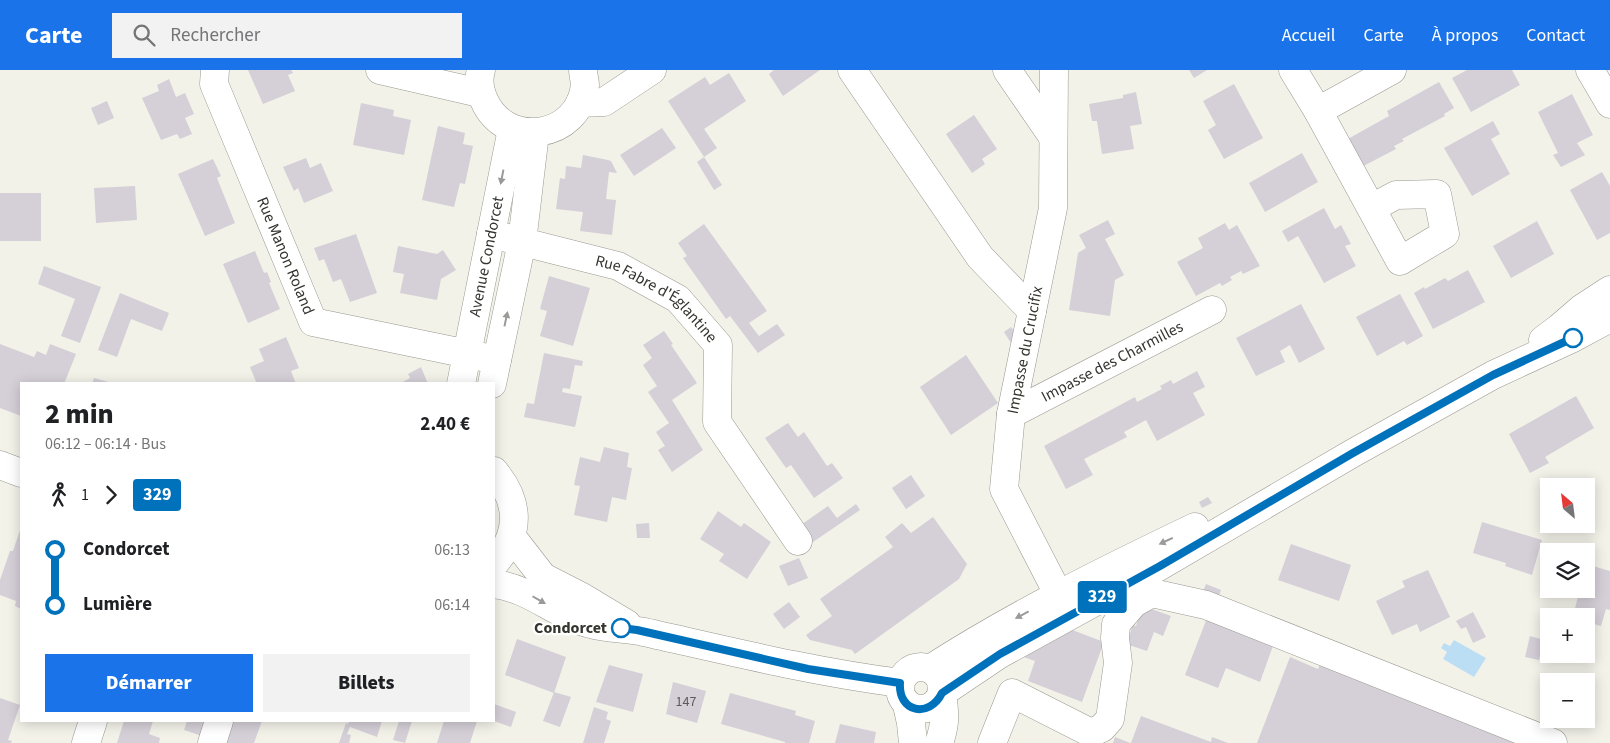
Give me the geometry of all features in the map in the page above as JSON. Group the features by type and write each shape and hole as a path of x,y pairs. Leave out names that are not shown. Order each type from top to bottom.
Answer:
{"street":[{"name":"Rue Manon Roland","path":"215,70 214,84 313,322 468,353"},
{"path":"380,70 481,82 488,110 500,123 523,131 559,126 573,114 580,103 585,85 583,70"},
{"path":"580,103 604,102 652,70"},
{"path":"852,70 980,257 1032,311"},
{"path":"1007,70 1054,138"},
{"name":"Impasse du Crucifix","path":"1054,70 1053,208 1012,414 1004,489 1063,605"},
{"path":"1293,70 1372,208"},
{"path":"1318,111 1392,70"},
{"path":"1590,70 1610,104"},
{"name":"Avenue Condorcet","path":"461,382 491,234 523,131"},
{"name":"Avenue Condorcet","path":"495,372 522,242 523,131"},
{"name":"Rue Fabre d'Églantine","path":"491,234 618,266 678,299 718,345 717,422 798,541"},
{"path":"1493,375 1559,328 1581,309 1610,290"},
{"name":"Impasse des Charmilles","path":"1012,414 1212,310"},
{"path":"495,584 531,595 554,609 591,624 637,630 808,669 903,694 913,708 927,708 938,700 942,693 1063,605 1150,549 1353,453 1493,375 1573,338 1610,318"},
{"path":"468,353 495,372"},
{"path":"0,465 20,473"},
{"path":"495,472 504,484 512,500 515,518 512,536 504,552 495,563"},
{"path":"512,536 543,576 637,630"},
{"path":"989,660 1012,693 1069,734 1091,733 1102,728 1110,719 1118,663 1115,638 1116,624 1134,603 1152,593 1206,604 1553,743"},
{"path":"930,669 978,639 1063,605"},
{"path":"913,743 911,723 903,694 902,677 912,669 924,667 930,669 940,679 945,713 945,725 940,743"},
{"path":"992,743 1012,693"},
{"path":"86,743 93,722"},
{"path":"212,743 219,722"}],"water":[{"path":"1454,640 1486,658 1474,677 1443,659 1447,652 1441,648 1444,643 1450,646"}],"building":[{"path":"248,70 291,70 293,73 288,75 295,91 263,104"},
{"path":"774,70 820,70 783,96 769,74"},
{"path":"1189,70 1207,70 1194,78"},
{"path":"1467,70 1512,70 1520,85 1471,112 1452,78"},
{"path":"729,73 746,101 704,129 717,148 704,157 668,101 705,77 710,85"},
{"path":"169,79 176,97 185,93 194,114 185,118 192,134 180,139 177,134 161,140 142,98 159,91 157,85"},
{"path":"1439,82 1454,108 1444,114 1445,116 1402,139 1404,141 1394,146 1396,149 1352,172 1337,145 1389,116 1387,111"},
{"path":"1234,84 1263,138 1224,159 1208,130 1216,125 1203,101"},
{"path":"1136,92 1142,124 1130,126 1134,149 1102,154 1097,121 1092,121 1089,104 1123,98 1123,95"},
{"path":"1572,94 1593,135 1577,143 1585,155 1561,167 1553,155 1558,153 1538,112"},
{"path":"107,101 114,118 98,125 91,108"},
{"path":"361,103 394,110 393,116 411,120 404,155 353,145"},
{"path":"974,115 997,149 982,159 985,164 972,173 946,134"},
{"path":"1493,121 1500,134 1491,139 1510,174 1472,196 1444,148"},
{"path":"438,126 465,133 463,144 473,146 465,184 460,183 454,207 422,200"},
{"path":"662,128 676,148 634,176 620,155"},
{"path":"1302,153 1318,182 1265,212 1249,183"},
{"path":"583,155 611,161 617,173 609,172 606,199 616,200 612,235 580,231 583,212 556,209 560,178 565,179 566,166 581,168"},
{"path":"704,157 722,185 714,190 697,162"},
{"path":"306,158 310,168 321,163 333,191 304,203 298,188 294,191 283,167"},
{"path":"213,159 221,176 217,178 235,223 205,236 178,174"},
{"path":"1602,172 1610,186 1610,233 1597,240 1570,190"},
{"path":"135,186 137,220 96,223 94,188"},
{"path":"0,193 41,193 41,241 0,241"},
{"path":"1324,208 1335,229 1341,225 1351,244 1345,246 1356,266 1324,283 1298,236 1288,242 1282,231"},
{"path":"1108,220 1115,234 1105,239 1124,275 1115,280 1110,316 1069,310 1078,253 1086,248 1079,235"},
{"path":"1537,221 1554,254 1511,278 1493,246"},
{"path":"1225,223 1229,230 1237,225 1260,266 1243,274 1241,271 1230,277 1232,280 1222,286 1220,283 1196,296 1177,262 1203,248 1198,238"},
{"path":"704,224 767,311 749,323 759,336 777,324 785,335 758,353 730,316 726,319 683,258 687,256 678,243"},
{"path":"356,234 377,293 350,302 341,279 333,282 324,259 319,261 314,248"},
{"path":"398,246 437,254 443,250 456,270 441,279 437,300 400,293 404,274 393,272"},
{"path":"255,251 264,273 267,272 271,282 269,283 280,309 248,323 223,264"},
{"path":"44,266 101,287 80,343 61,336 75,299 38,284"},
{"path":"1468,270 1485,302 1433,329 1414,293 1445,278 1448,281"},
{"path":"549,276 590,288 573,346 540,336 547,311 540,309"},
{"path":"120,293 169,313 162,331 131,319 117,357 98,350"},
{"path":"1400,294 1423,336 1407,345 1404,341 1377,356 1356,317"},
{"path":"1301,304 1325,349 1299,363 1290,345 1280,351 1285,362 1256,376 1236,338"},
{"path":"1011,327 1021,340 1018,354 1004,332"},
{"path":"664,331 673,344 671,345 697,383 672,400 703,450 672,472 658,450 665,446 656,432 669,423 648,392 657,386 643,365 652,358 643,345"},
{"path":"286,337 299,368 291,371 295,382 256,382 250,367 264,361 259,349"},
{"path":"0,344 34,357 37,351 46,355 50,344 76,354 65,382 20,382 20,416 0,408"},
{"path":"544,353 583,361 582,366 575,365 570,389 563,388 562,392 582,396 575,427 524,417 527,403 534,404"},
{"path":"966,355 998,403 951,435 920,387"},
{"path":"421,367 427,382 403,382 410,378 408,374"},
{"path":"1197,371 1205,387 1193,393 1205,415 1157,441 1146,420 1124,432 1127,437 1084,459 1093,475 1066,489 1044,446 1135,397 1137,402 1162,389 1160,386 1171,380 1173,384"},
{"path":"94,378 108,382 93,382"},
{"path":"1576,396 1594,428 1545,457 1549,463 1530,473 1509,434"},
{"path":"788,423 798,437 804,432 827,466 832,463 843,478 814,498 791,465 786,468 765,438"},
{"path":"604,447 629,453 627,467 632,468 626,500 612,497 607,522 574,515 580,486 574,485 580,457 600,462"},
{"path":"911,475 925,496 906,509 892,488"},
{"path":"1208,497 1212,503 1202,508 1199,502"},
{"path":"856,504 860,510 810,544 798,527 828,506 837,518"},
{"path":"718,511 741,527 744,523 771,542 747,579 719,561 724,554 700,539"},
{"path":"933,517 967,564 959,579 855,654 852,650 810,640 806,635 832,616 820,599 893,547 885,537 902,523 911,533"},
{"path":"1482,522 1542,540 1532,575 1505,566 1506,563 1473,553"},
{"path":"649,523 650,538 637,538 636,524"},
{"path":"20,530 20,608 15,606 16,601 0,595 0,580 10,551 13,551"},
{"path":"1291,544 1351,565 1339,601 1278,580"},
{"path":"799,558 808,578 788,586 779,566"},
{"path":"1595,567 1610,571 1610,610 1606,609 1601,626 1595,624 1595,608 1575,608 1578,598 1595,598"},
{"path":"1428,570 1450,617 1420,632 1417,624 1392,635 1376,601 1405,587 1402,581"},
{"path":"1206,584 1221,590 1217,602 1201,596"},
{"path":"789,602 800,617 784,629 773,614"},
{"path":"1143,606 1171,616 1163,636 1154,632 1147,651 1126,644 1133,625 1136,626"},
{"path":"1473,612 1486,637 1473,643 1466,627 1461,629 1456,621"},
{"path":"1207,618 1274,643 1260,682 1226,668 1218,688 1185,675"},
{"path":"1067,628 1104,642 1082,702 1028,681 1035,661 1018,655"},
{"path":"1530,636 1540,639 1539,660 1525,657"},
{"path":"517,639 566,657 554,693 505,675"},
{"path":"1290,657 1318,669 1321,662 1528,743 1257,743"},
{"path":"609,665 643,674 633,712 596,702"},
{"path":"673,682 706,691 697,723 666,714"},
{"path":"554,692 571,697 560,727 543,721"},
{"path":"730,693 796,711 795,715 815,721 809,743 785,743 721,724"},
{"path":"0,698 20,705 8,740 12,741 11,743 0,743"},
{"path":"495,704 516,712 511,727 495,721"},
{"path":"594,707 608,712 606,719 611,721 604,743 583,743"},
{"path":"1141,716 1211,742 1212,737 1228,743 1131,743"},
{"path":"124,722 153,722 149,734 160,738 159,743 117,743"},
{"path":"187,722 211,722 205,737 184,730"},
{"path":"232,722 262,722 254,743 225,743"},
{"path":"349,722 382,722 377,737 350,727 347,734 351,735 349,743 339,743 346,723 348,724"},
{"path":"399,722 412,722 405,743 393,740"},
{"path":"444,722 477,722 470,743 437,743"},
{"path":"840,724 876,732 874,743 835,743"},
{"path":"1115,737 1130,743 1113,743"}],"bus line":[{"name":"329","path":"621,628 808,669 900,683 900,694 907,704 920,710 927,708 934,705 942,693 989,660 1160,566 1353,453 1493,375 1573,338"}],"place":[{"name":"Condorcet","path":"621,628"}]}
